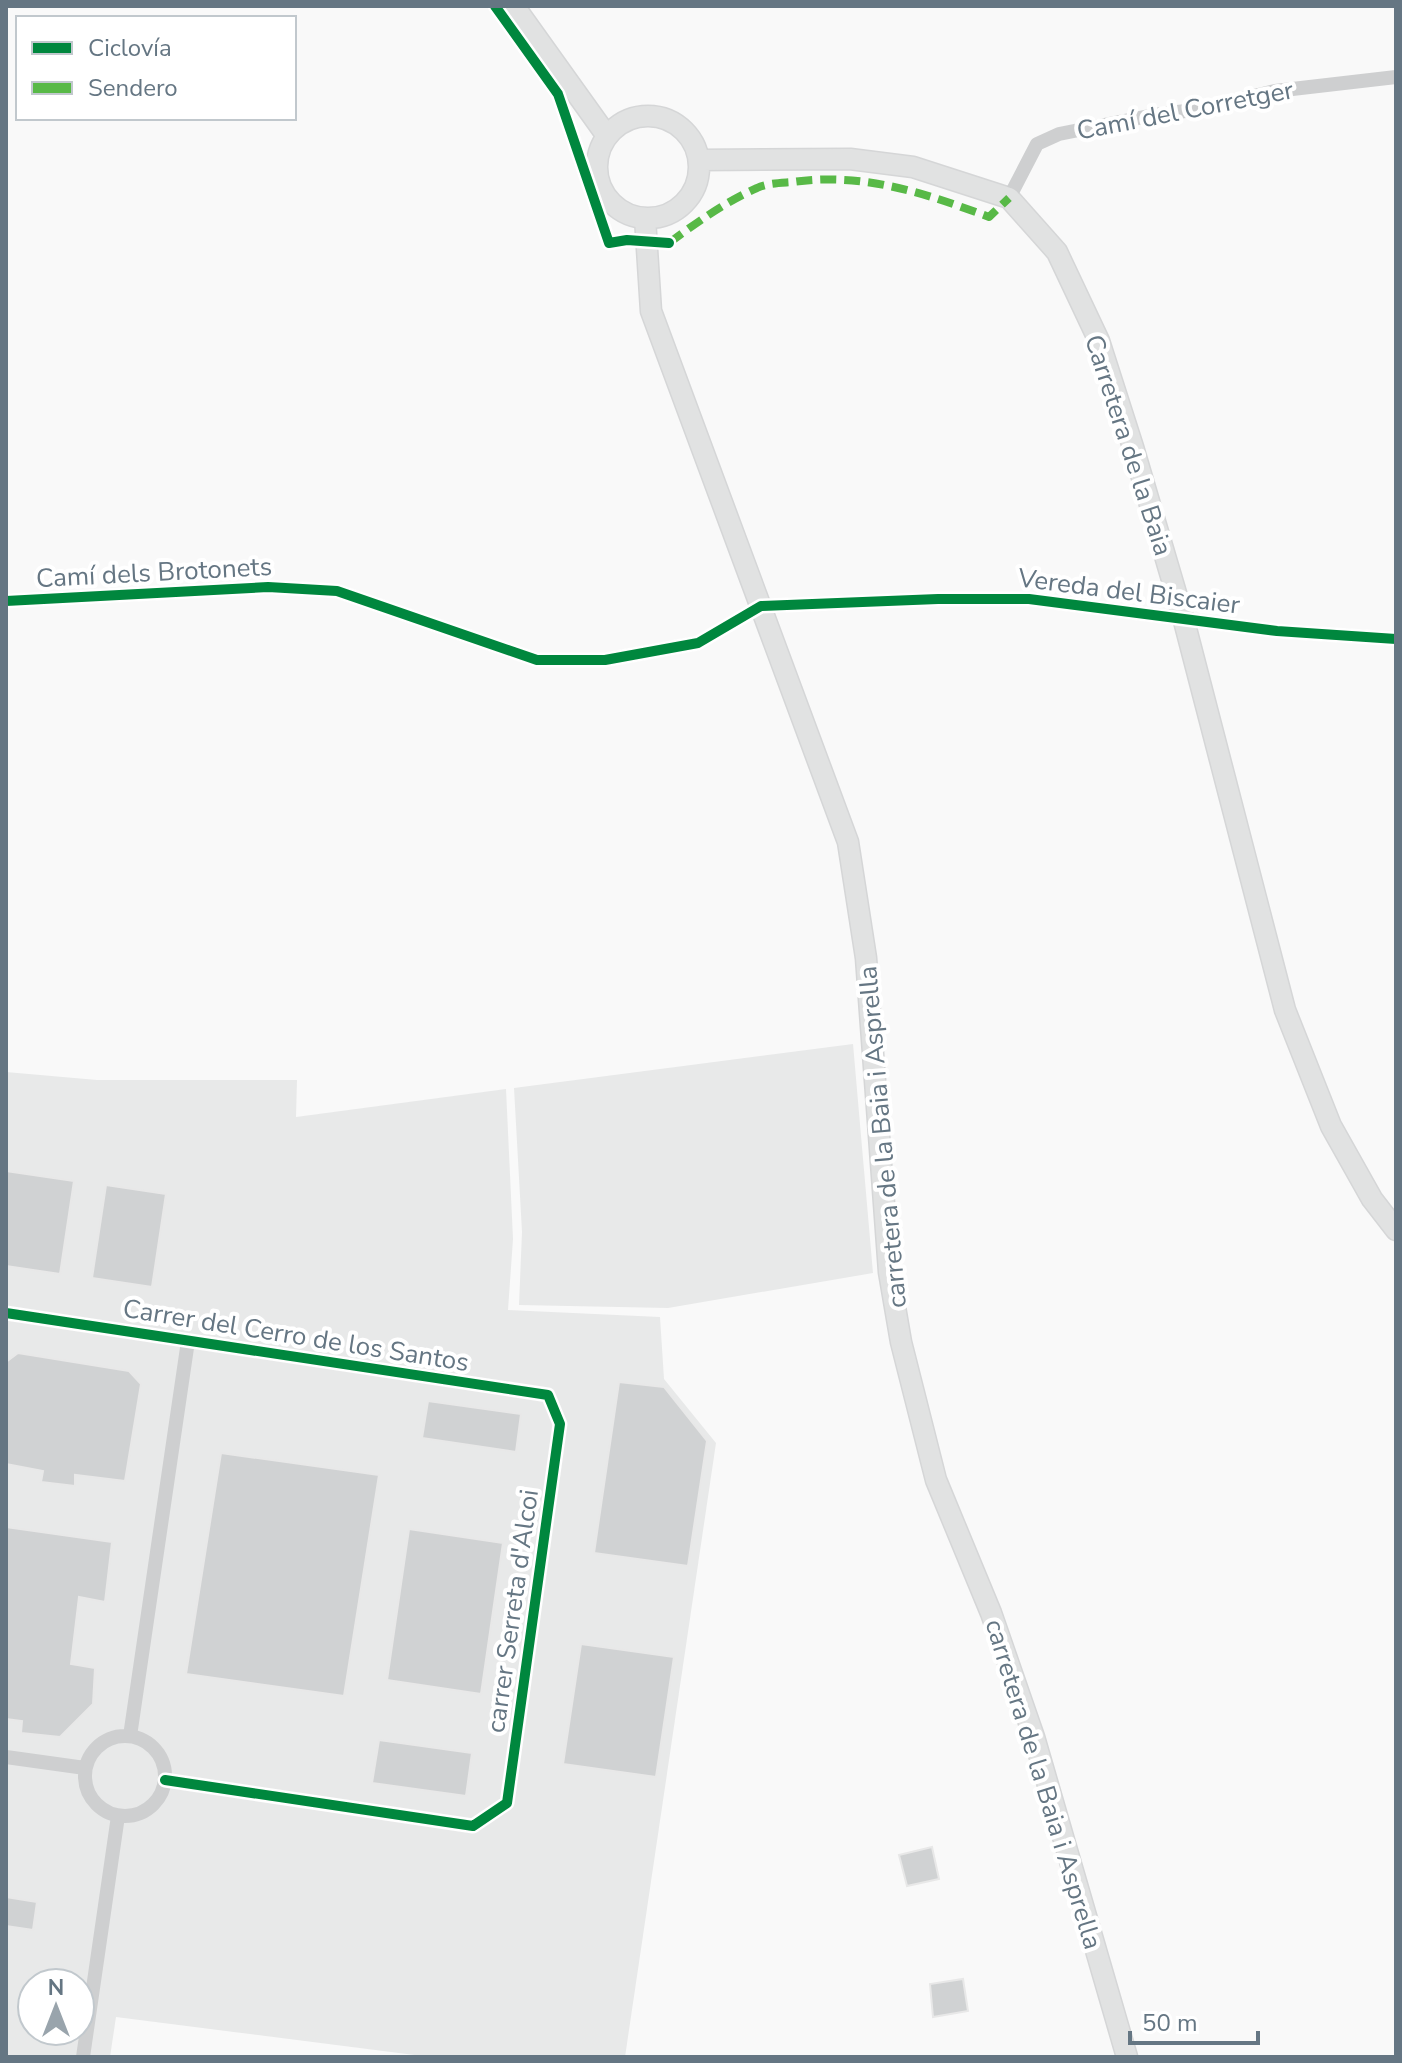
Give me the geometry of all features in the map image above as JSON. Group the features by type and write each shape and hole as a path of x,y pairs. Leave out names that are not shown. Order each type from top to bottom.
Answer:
{"main road":[{"path":"514,6 607,136"},
{"path":"632,118 664,118 687,133 699,160 696,185 688,198 663,216 645,218 619,209 600,186 596,166 607,136 632,118"},
{"path":"699,160 850,159 913,167 1009,198"},
{"name":"Carretera de la Baia","path":"1009,198 1057,252 1099,341 1183,617 1285,1010 1331,1126 1372,1199 1396,1230"},
{"name":"carretera de la Baia i Asprella","path":"645,218 651,311 848,842 866,958 889,1272 936,1480 991,1613 1030,1724 1127,2057"}],"street":[{"name":"Camí del Corretger","path":"1009,198 1037,144 1059,134 1201,109 1275,91 1396,77"},
{"name":"Camí dels Brotonets","path":"6,601 239,588 337,591 537,660 605,660 698,643 761,606"},
{"name":"Vereda del Biscaier","path":"761,606 1029,599 1277,631 1396,639"},
{"name":"Carrer del Cerro de los Santos","path":"6,1313 548,1395 560,1424"},
{"path":"130,1736 188,1341"},
{"name":"carrer Serreta d'Alcoi","path":"165,1780 473,1826 507,1803 560,1424"},
{"path":"130,1736 155,1750 163,1765 165,1780 160,1795 149,1808 136,1815 118,1816 94,1803 86,1788 85,1768 94,1750 111,1738 130,1736"},
{"path":"6,1757 85,1768"},
{"path":"83,2057 118,1816"}],"shaded area":[{"path":"853,1044 873,1273 668,1308 519,1305 522,1232 514,1088"},
{"path":"6,1072 97,1080 297,1080 296,1117 506,1089 513,1239 508,1310 660,1317 664,1379 716,1443 625,2057 430,2057 116,2017 110,2057 6,2057"}],"building":[{"path":"6,1171 74,1181 60,1274 6,1266"},
{"path":"106,1185 166,1194 152,1287 92,1278"},
{"path":"18,1353 129,1371 141,1384 125,1481 75,1475 75,1486 41,1482 43,1471 6,1464 6,1362"},
{"path":"619,1382 664,1387 707,1441 688,1566 594,1553"},
{"path":"428,1401 521,1414 516,1452 422,1438"},
{"path":"221,1453 379,1475 344,1696 186,1674"},
{"path":"6,1527 112,1542 105,1602 79,1597 71,1664 95,1668 93,1704 60,1737 21,1733 22,1721 6,1719"},
{"path":"409,1529 503,1543 481,1694 387,1680"},
{"path":"581,1644 674,1657 656,1777 563,1764"},
{"path":"379,1740 472,1753 466,1796 372,1783"},
{"path":"932,1847 939,1879 907,1886 899,1855"},
{"path":"6,1897 37,1902 33,1930 6,1926"},
{"path":"963,1979 968,2011 933,2017 930,1984"}],"marked path":[{"path":"669,243 734,200 761,186 774,184 819,180 868,182 917,193 989,217 1009,198"}],"cycle path":[{"path":"495,6 558,94 609,243 627,240 669,243"},
{"path":"6,601 268,587 337,591 537,660 605,660 698,643 761,606 938,599 1029,599 1277,631 1396,639"},
{"path":"6,1313 548,1395 560,1424 507,1803 473,1826 165,1780"}]}
